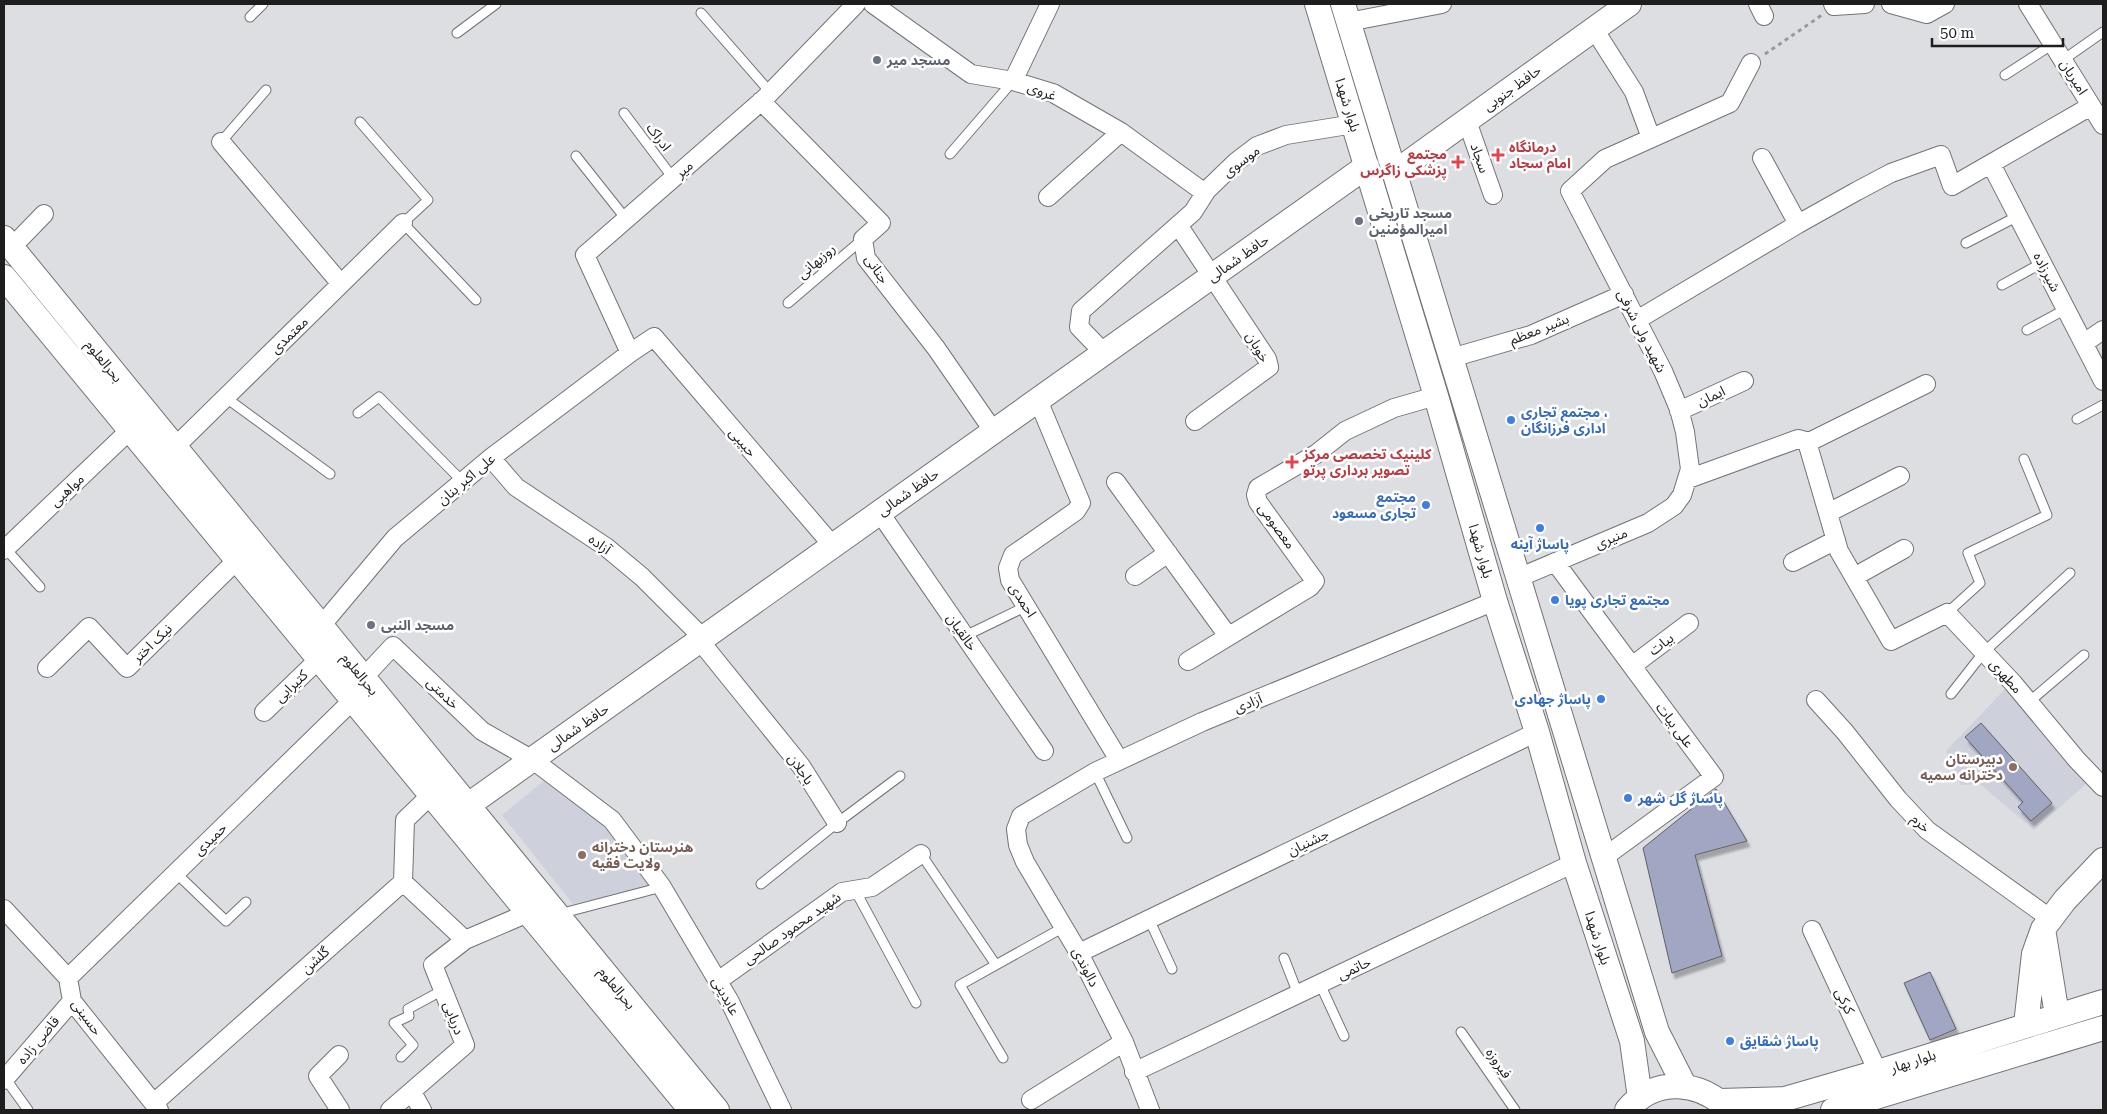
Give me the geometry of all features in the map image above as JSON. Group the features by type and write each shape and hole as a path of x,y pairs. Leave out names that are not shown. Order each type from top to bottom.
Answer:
{"main road":[{"name":"بلوار شهدا","path":"1317,4 1436,396 1495,601 1537,732 1574,863 1632,1041 1634,1104"},
{"name":"حافظ جنوبی","path":"1394,173 1629,4"},
{"name":"بلوار شهدا","path":"1345,13 1657,1032 1685,1087"},
{"path":"1367,166 1394,173"},
{"name":"حافظ شمالی","path":"459,812 1367,166"},
{"name":"بحرالعلوم","path":"8,243 363,678 528,912 690,1110"},
{"name":"بحرالعلوم","path":"6,285 130,430 431,795 459,812 557,915 717,1110"},
{"path":"2026,1025 2034,954 2047,924 2065,900 2103,860"},
{"path":"2047,924 2057,1015"},
{"name":"بلوار بهار","path":"1724,1106 1786,1099 2103,1002"},
{"name":"بلوار بهار","path":"1833,1110 2103,1028"},
{"path":"1634,1104 1661,1088 1685,1087 1709,1094 1724,1106"}],"street":[{"name":"میر","path":"630,353 585,255 766,96 856,4"},
{"name":"غروی","path":"874,4 971,74 1013,81 1053,93 1121,132 1205,193"},
{"path":"1013,81 1050,4"},
{"path":"1345,13 1442,4"},
{"path":"1834,5 1865,4"},
{"path":"1891,4 1927,14 1945,4"},
{"name":"امیریان","path":"2028,4 2099,114"},
{"path":"1594,29 1634,92 1651,138 1730,103 1751,63"},
{"name":"جنانی","path":"766,96 881,223 863,239 866,258 936,348 994,432"},
{"path":"1637,320 1798,224 1891,173 1941,155 1952,186 1991,164 2099,114"},
{"name":"سجاد","path":"1467,121 1493,195"},
{"name":"موسوی","path":"1104,353 1078,327 1081,311 1193,212 1205,193 1236,162 1257,146 1286,135 1354,124"},
{"path":"1048,197 1121,132"},
{"name":"شهید ولی شرفی","path":"1651,138 1605,159 1570,191 1663,371 1685,432 1690,469 1688,479"},
{"path":"221,142 341,284"},
{"path":"1762,158 1798,224"},
{"name":"شیرزاده","path":"1991,164 2103,381"},
{"path":"8,243 44,214"},
{"name":"معتمدی","path":"174,447 403,223"},
{"path":"1178,225 1213,276"},
{"name":"خوبان","path":"1195,421 1269,367 1267,359 1213,276"},
{"name":"بشیر معظم","path":"1451,358 1531,335 1624,294"},
{"path":"2084,344 2103,330"},
{"name":"علی اکبر بنان","path":"321,626 395,538 491,458 654,337"},
{"name":"حبیبی","path":"654,337 833,546"},
{"name":"ایمان","path":"1679,411 1744,381"},
{"path":"1688,479 1798,439 1807,442 1926,384"},
{"name":"معصومی","path":"1188,661 1310,587 1315,581 1258,502 1256,495 1258,488 1316,454 1345,431 1394,408 1436,396"},
{"name":"احمدی","path":"1038,400 1081,503 1076,511 1013,555 1008,568 1010,580 1119,760"},
{"name":"مواهبی","path":"5,549 130,430"},
{"path":"1807,442 1839,551 1891,640 1947,613"},
{"name":"آزاده","path":"491,458 516,487 621,559 702,640"},
{"path":"1828,513 1900,476"},
{"name":"منیری","path":"1518,578 1648,523 1674,506 1682,495 1688,479"},
{"path":"1116,482 1228,636"},
{"name":"خالقیان","path":"880,513 1044,751"},
{"path":"1793,562 1836,540"},
{"path":"1854,577 1904,549"},
{"path":"1135,576 1168,554"},
{"name":"نیک اختر","path":"47,668 89,627 127,668 237,560"},
{"name":"علی بیات","path":"1554,562 1714,777 1603,858"},
{"name":"آزادی","path":"1016,828 1022,816 1095,772 1119,760 1202,722 1495,601"},
{"name":"مطهری","path":"1947,613 2029,702 2077,760 2103,787"},
{"name":"بیات","path":"1632,666 1689,623"},
{"name":"باجلان","path":"702,640 801,766 837,823"},
{"name":"خدمتی","path":"363,678 393,646 482,731 533,760"},
{"name":"کتیرایی","path":"264,712 318,660"},
{"name":"حمیدی","path":"68,978 353,700"},
{"name":"خرم","path":"1816,700 1845,732 1898,799 1927,830 2047,924"},
{"name":"جشنیان","path":"1079,953 1537,732"},
{"name":"عابدینی","path":"533,760 612,820 662,887 730,1000 782,1110"},
{"path":"431,795 406,820 403,882 465,940"},
{"name":"دالوندی","path":"1016,828 1018,845 1025,862 1079,953 1124,1042 1150,1110"},
{"name":"شهید محمود صالحی","path":"718,981 842,892 872,886 921,854"},
{"name":"حاتمی","path":"1134,1072 1574,863"},
{"name":"گلشن","path":"156,1106 403,882"},
{"name":"دریایی","path":"390,1110 464,1045 433,965 465,940 528,912"},
{"path":"5,914 68,978"},
{"name":"کرکی","path":"1812,930 1878,1072"},
{"name":"حسینی","path":"68,978 72,1001 156,1106"},
{"name":"قاضی زاده","path":"5,1079 72,1001"},
{"path":"1031,1100 1124,1042"},
{"path":"339,1055 318,1076 340,1110"},
{"path":"412,1092 422,1110"}],"lane":[{"path":"250,18 264,4"},
{"path":"457,33 496,4"},
{"path":"701,13 766,96"},
{"path":"2063,60 2103,32"},
{"path":"2005,75 2053,44"},
{"path":"950,154 1013,81"},
{"path":"221,142 266,90"},
{"name":"ادراک","path":"624,113 672,178"},
{"path":"360,122 428,200 403,223 476,300"},
{"path":"576,156 626,219"},
{"path":"1966,243 2018,216"},
{"name":"روزبهانی","path":"788,303 863,239"},
{"path":"2002,284 2042,262"},
{"path":"2027,330 2066,309"},
{"path":"225,397 330,474"},
{"path":"358,413 379,397 463,482"},
{"path":"2077,419 2103,405"},
{"path":"1947,613 1980,583 1968,553 2047,514 2024,459"},
{"path":"5,549 40,587"},
{"path":"1951,694 1984,652 2070,573"},
{"path":"965,636 1027,606"},
{"path":"2029,702 2084,655"},
{"path":"1095,772 1127,838"},
{"path":"761,884 837,823 900,776"},
{"path":"921,854 996,965"},
{"path":"176,873 226,921 246,902"},
{"path":"557,915 662,887"},
{"path":"855,890 916,1003"},
{"path":"1149,919 1172,969"},
{"path":"1003,1058 960,985 1064,927"},
{"path":"1284,958 1298,994"},
{"path":"1320,984 1344,1036"},
{"path":"401,1057 413,1045 394,1023 409,1016 408,1009 443,990"},
{"name":"فیروزه","path":"1461,1032 1515,1110"},
{"path":"5,1079 28,1110"}],"path":[{"path":"1751,63 1834,5"}],"shaded area":[{"name":"دبیرستان دخترانه سمیه","path":"2006,688 2086,784 2034,830 1980,784 1961,785 1946,751"},
{"name":"هنرستان دخترانه ولایت فقیه","path":"551,775 609,825 649,886 573,904 502,815"}],"building":[{"path":"1981,723 2052,803 2031,821 2018,807 2023,802 1965,737"},
{"path":"1716,789 1747,841 1695,855 1722,956 1672,973 1643,848"},
{"path":"1930,972 1956,1029 1930,1040 1904,983"}],"place":[{"name":"مسجد میر","path":"877,60"},
{"name":"درمانگاه امام سجاد","path":"1498,155"},
{"name":"مجتمع پزشکی زاگرس","path":"1458,162"},
{"name":"مسجد تاریخی امیرالمؤمنین","path":"1359,221"},
{"name":"مجتمع تجاری ، اداری فرزانگان","path":"1511,420"},
{"name":"کلینیک تخصصی مرکز تصویر برداری پرتو","path":"1292,462"},
{"name":"مجتمع تجاری مسعود","path":"1426,505"},
{"name":"پاساژ آینه","path":"1540,528"},
{"name":"مجتمع تجاری پویا","path":"1555,600"},
{"name":"مسجد النبی","path":"371,625"},
{"name":"پاساژ جهادی","path":"1601,699"},
{"name":"دبیرستان دخترانه سمیه","path":"2013,767"},
{"name":"پاساژ گل شهر","path":"1628,798"},
{"name":"هنرستان دخترانه ولایت فقیه","path":"582,855"},
{"name":"پاساژ شقایق","path":"1730,1041"}]}
